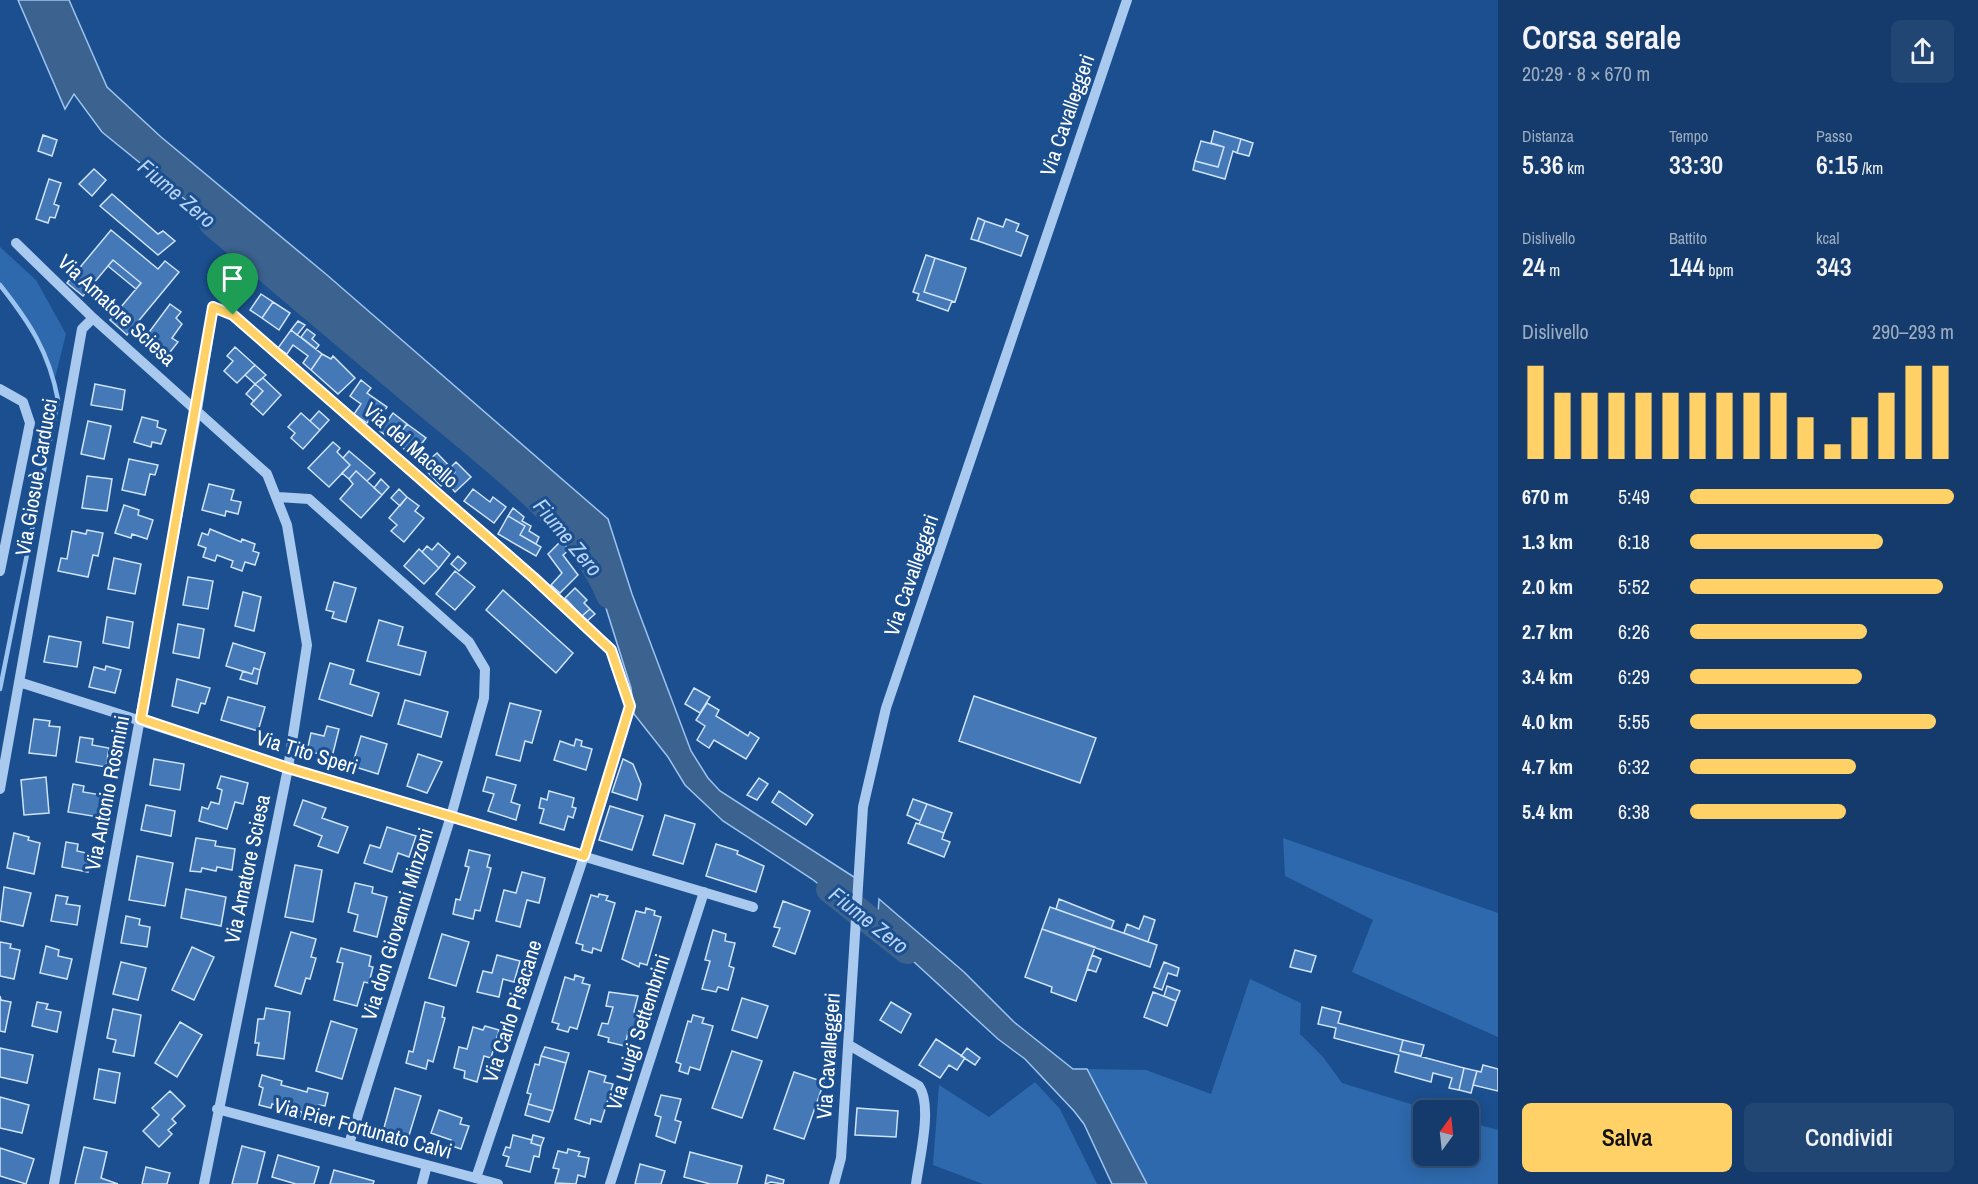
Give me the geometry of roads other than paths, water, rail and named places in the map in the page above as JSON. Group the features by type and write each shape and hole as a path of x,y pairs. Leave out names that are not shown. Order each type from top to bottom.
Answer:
{"street":[{"name":"Via Cavalleggeri","path":"834,1184 841,1158 863,807 886,708 1127,0"},
{"name":"Via Amatore Sciesa","path":"16,243 93,318 267,474 278,497 290,536 307,645 288,768 217,1109 204,1184"},
{"name":"Via del Macello","path":"197,410 213,307 233,315 534,578 611,650 630,706 584,856"},
{"name":"Via Giosuè Carducci","path":"0,789 82,329 93,318"},
{"path":"0,389 23,402 30,423 4,532 0,571"},
{"name":"Via Antonio Rosmini","path":"54,1184 197,410"},
{"name":"Via don Giovanni Minzoni","path":"278,497 309,498 469,642 485,669 484,698 349,1144"},
{"name":"Via Tito Speri","path":"20,682 288,768 753,907"},
{"name":"Via Carlo Pisacane","path":"476,1178 584,856"},
{"name":"Via Luigi Settembrini","path":"610,1184 704,892"},
{"path":"849,1045 919,1086 923,1091 926,1108 916,1184"},
{"name":"Via Pier Fortunato Calvi","path":"217,1109 498,1184"},
{"path":"422,1184 427,1165"}],"waterway":[{"name":"Fiume Zero","path":"213,223 526,488 577,541 596,568 610,595"},
{"path":"0,285 37,339 49,367 58,400 0,689"},
{"name":"Fiume Zero","path":"830,889 907,950"}]}
